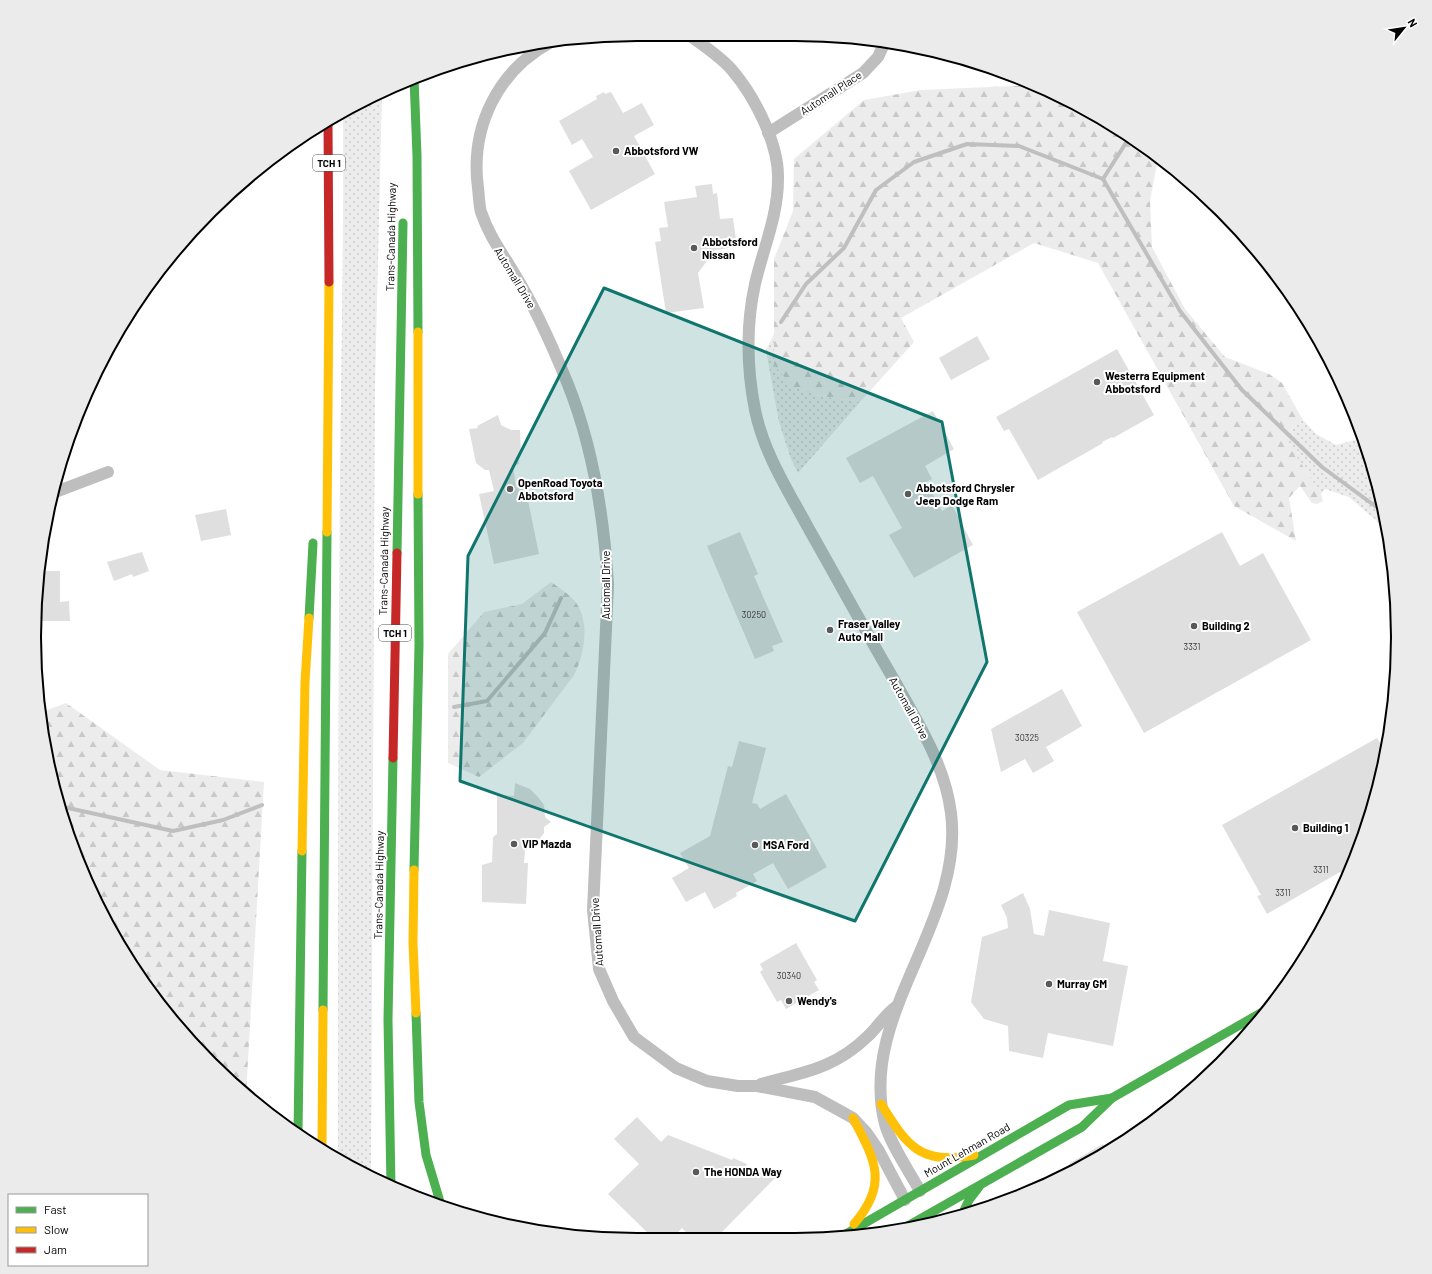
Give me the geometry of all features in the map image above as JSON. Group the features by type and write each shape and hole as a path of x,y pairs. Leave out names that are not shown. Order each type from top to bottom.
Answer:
{"main road":[{"path":"414,84 417,156 419,645 413,943 419,1102 426,1155 439,1199"},
{"path":"406,87 406,113"},
{"name":"TCH 1","path":"322,1143 330,204 328,128"},
{"path":"318,477 330,204"},
{"name":"Trans-Canada Highway","path":"391,1180 388,1020 403,215"},
{"path":"298,1127 304,682 314,532"},
{"name":"Mount Lehman Road","path":"923,1219 932,1212 1082,1127 1112,1098 1254,1017"},
{"path":"293,1123 298,1084"},
{"name":"Mount Lehman Road","path":"854,1230 1069,1105 1112,1098"},
{"path":"881,1104 894,1126 909,1146 925,1155 941,1159 957,1159 989,1151"},
{"path":"848,1231 867,1212 877,1188 873,1161 868,1146 854,1118"},
{"path":"965,1208 969,1200 982,1184"},
{"path":"920,1191 934,1216"},
{"path":"905,1200 917,1221"}],"street":[{"name":"Automall Drive","path":"697,41 731,69 750,95 768,133 774,151 779,177 776,210 755,286 748,336 749,375 755,412 768,455 924,733 942,771 951,814 950,860 937,912 898,1005 882,1061 879,1086 886,1127 920,1191"},
{"name":"Automall Place","path":"768,133 863,73 878,57 882,47"},
{"name":"Automall Drive","path":"538,49 512,71 495,94 484,121 477,148 476,178 481,211 494,243 514,273 538,316 567,382 580,418 590,458 605,542 608,585 593,910 599,969 613,1001 634,1037 676,1068 707,1081 738,1086 757,1086 815,1097 854,1118 879,1151 905,1200"},
{"path":"59,491 108,472"},
{"name":"Automall Drive","path":"757,1086 808,1073 838,1059 867,1037 890,1011 898,1005"}],"highlighted area":[{"path":"604,288 942,422 987,662 855,921 460,781 468,556"}],"green space":[{"path":"1022,86 1059,102 1093,121 1126,141 1157,163 1150,200 1152,247 1185,309 1225,357 1269,374 1282,383 1303,420 1292,428 1287,442 1321,494 1323,501 1317,504 1312,503 1300,486 1289,498 1296,541 1234,506 1098,263 1034,243 901,318 914,342 860,402 816,395 793,387 774,365 774,259 793,211 794,159 864,100 921,90"},
{"path":"382,98 375,386 371,1171 338,1152 339,650 343,119"},
{"path":"774,334 774,365 816,395 860,402 798,473 791,459 779,422 766,350"},
{"path":"1303,420 1316,434 1336,445 1357,440 1371,483 1380,524 1349,497 1325,489 1321,494 1286,442 1292,428"},
{"path":"551,582 573,599 579,607 582,616 584,626 583,647 574,675 523,743 479,777 448,763 448,654 484,612 522,604"},
{"path":"66,703 160,770 264,782 246,1087 189,1030 164,1000 141,968 102,901 86,865 61,791 52,753 46,711"}],"building":[{"name":"Abbotsford VW","path":"604,92 605,94 611,92 623,113 642,103 654,125 634,136 655,174 591,210 569,171 593,157 582,139 572,145 559,121 597,99 596,96"},
{"name":"Abbotsford Nissan","path":"712,184 713,194 717,193 720,219 733,218 737,247 715,250 698,273 704,308 666,313 655,242 661,241 659,228 668,227 664,202 697,197 695,186"},
{"path":"977,336 990,359 951,380 939,358"},
{"name":"Westerra Equipment Abbotsford","path":"1117,349 1154,415 1113,438 1112,437 1102,442 1103,443 1038,480 1009,429 1004,431 996,417"},
{"name":"Abbotsford Chrysler Jeep Dodge Ram","path":"933,411 954,449 925,466 932,479 926,482 942,511 952,505 973,545 914,578 889,535 902,528 873,476 860,483 846,458"},
{"name":"OpenRoad Toyota Abbotsford","path":"498,415 501,425 511,430 520,430 521,455 518,456 519,464 513,466 516,487 525,486 539,554 494,564 479,494 494,491 489,470 485,470 476,463 469,429 478,428 477,426"},
{"path":"226,509 231,535 201,541 195,515"},
{"path":"740,532 758,574 754,576 783,642 772,646 774,651 755,659 707,546"},
{"name":"Building 2","path":"1222,532 1240,566 1263,553 1311,640 1144,733 1077,612"},
{"path":"142,552 149,571 133,577 132,574 114,581 107,562"},
{"path":"45,571 60,571 60,602 69,601 70,621 41,621"},
{"path":"1062,689 1082,726 1046,747 1054,761 1033,773 1025,759 1001,772 991,729"},
{"name":"Building 1","path":"1377,738 1381,745 1371,791 1359,829 1342,875 1340,872 1267,914 1257,896 1261,895 1222,825"},
{"name":"MSA Ford","path":"739,741 766,748 752,803 757,804 760,809 786,794 827,867 788,889 773,863 753,874 757,881 736,893 737,896 714,909 705,892 686,902 672,878 689,868 680,853 710,836 728,766 732,767"},
{"name":"VIP Mazda","path":"515,783 530,789 538,797 544,805 545,817 551,822 544,827 544,833 538,841 525,850 524,863 528,863 526,904 482,902 482,865 492,862 493,837 497,834 497,795 514,796"},
{"name":"Murray GM","path":"1023,893 1030,909 1034,934 1044,936 1049,910 1110,923 1103,961 1128,966 1113,1046 1048,1033 1043,1058 1009,1051 1008,1026 984,1019 971,1002 982,937 1008,928 1007,918 1001,905"},
{"path":"796,943 817,980 814,982 819,990 786,1009 781,1000 777,1002 760,972 763,970 760,964"},
{"name":"The HONDA Way","path":"637,1117 661,1142 668,1135 732,1160 733,1158 747,1164 746,1166 775,1178 721,1233 687,1233 682,1228 677,1233 648,1233 608,1194 639,1164 614,1139"},
{"path":"1103,1144 1104,1146 1069,1167 1070,1163"}],"waterway":[{"path":"1103,179 1127,142"},
{"path":"781,322 806,284 844,248 876,190 914,162 967,144 1019,146 1103,179 1180,311 1242,390 1322,467 1377,507"},
{"path":"454,707 487,701 545,633 561,598"},
{"path":"66,808 173,831 223,820 262,805"}],"traffic: fast":[{"path":"414,84 417,156 418,332"},
{"path":"397,553 403,223"},
{"path":"414,870 419,645 418,494"},
{"path":"323,1010 327,532"},
{"path":"309,618 313,543"},
{"path":"391,1180 388,1020 393,758"},
{"path":"298,1127 302,851"},
{"path":"416,1013 419,1102 426,1155 439,1199"},
{"path":"918,1220 1082,1127 1112,1098 1254,1017"},
{"path":"853,1230 1069,1105 1112,1098"},
{"path":"965,1208 969,1200 979,1187"}],"traffic: slow":[{"path":"327,532 329,282"},
{"path":"418,332 418,494"},
{"path":"302,851 305,682 309,618"},
{"path":"414,870 413,943 416,1013"},
{"path":"322,1143 323,1010"},
{"path":"881,1104 899,1132 917,1149 928,1155 940,1157 974,1155"},
{"path":"853,1118 872,1159 875,1172 875,1184 872,1196 865,1210 854,1224"}],"traffic: jam":[{"path":"328,128 329,282"},
{"path":"393,758 397,553"}],"place":[{"name":"Abbotsford VW","path":"616,151"},
{"name":"Abbotsford Nissan","path":"694,248"},
{"name":"Westerra Equipment Abbotsford","path":"1097,382"},
{"name":"OpenRoad Toyota Abbotsford","path":"510,489"},
{"name":"Abbotsford Chrysler Jeep Dodge Ram","path":"908,494"},
{"name":"Building 2","path":"1194,626"},
{"name":"Fraser Valley Auto Mall","path":"830,630"},
{"name":"Building 1","path":"1295,828"},
{"name":"VIP Mazda","path":"514,844"},
{"name":"MSA Ford","path":"755,845"},
{"name":"Murray GM","path":"1049,984"},
{"name":"Wendy's","path":"789,1001"},
{"name":"The HONDA Way","path":"696,1172"}]}
